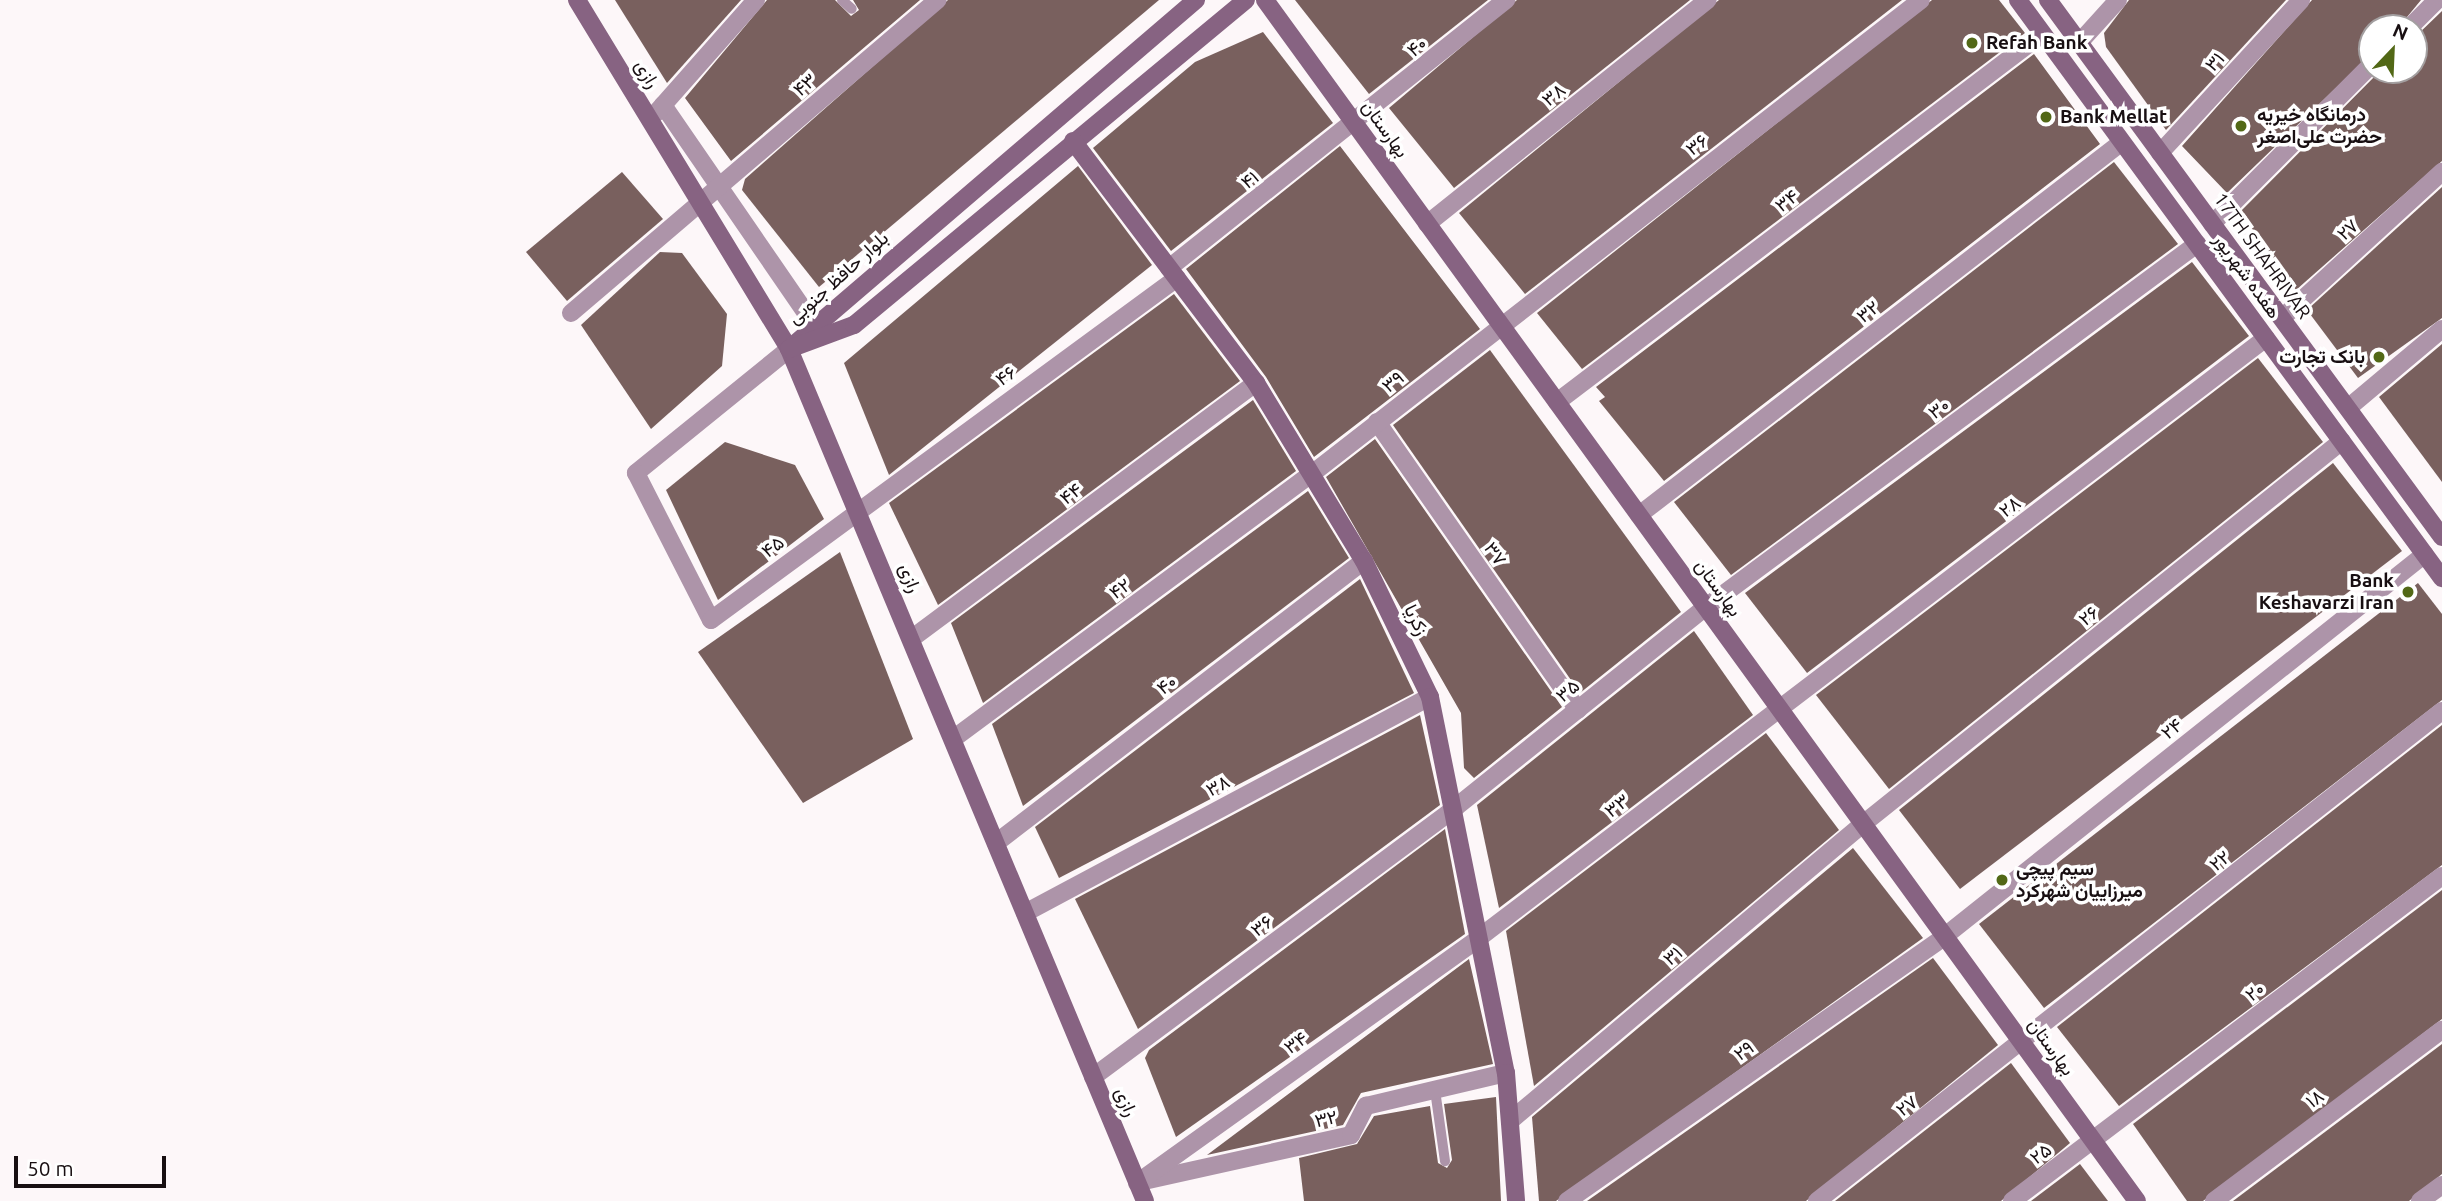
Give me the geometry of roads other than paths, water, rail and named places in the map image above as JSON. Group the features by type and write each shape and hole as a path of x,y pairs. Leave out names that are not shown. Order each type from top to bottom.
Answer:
{"main road":[{"name":"رازی","path":"577,0 789,349 860,508 911,639 1145,1201"},
{"name":"بلوار حافظ جنوبی","path":"789,349 1196,0"},
{"name":"بلوار حافظ جنوبی","path":"789,349 854,326 1073,141 1246,0"},
{"name":"بهارستان","path":"1265,0 2137,1201"},
{"name":"هفده شهریور","path":"2018,0 2442,578"},
{"name":"17TH SHAHRIVAR","path":"2048,0 2441,535"},
{"name":"زکریا","path":"1073,141 1256,383 1364,561 1430,697 1456,807 1506,1073 1516,1201"}],"street":[{"path":"650,119 756,0"},
{"name":"۴۳","path":"571,313 937,0"},
{"name":"۴۰","path":"1356,125 1506,0"},
{"name":"۳۸","path":"1427,224 1708,0"},
{"name":"۳۶","path":"1499,323 1921,0"},
{"path":"2079,43 2118,0"},
{"name":"۳۱","path":"2160,153 2301,0"},
{"path":"2423,14 2437,0"},
{"name":"۳۴","path":"1557,402 2042,34"},
{"path":"2212,224 2358,78"},
{"path":"663,105 717,189 815,326"},
{"name":"۴۱","path":"1173,273 1356,125"},
{"name":"۳۲","path":"1639,515 2122,142"},
{"name":"۲۷","path":"2282,318 2442,172"},
{"name":"۳۰","path":"1706,607 2197,244"},
{"name":"۴۶","path":"860,508 1173,273"},
{"name":"۳۹","path":"1313,473 1499,323"},
{"path":"2348,408 2442,329"},
{"name":"۲۸","path":"1779,708 2266,338"},
{"name":"۴۵","path":"789,349 636,473 711,620 860,508"},
{"name":"۴۴","path":"911,639 1256,383"},
{"name":"۳۷","path":"1377,422 1578,710"},
{"name":"۲۶","path":"1863,824 2342,441"},
{"name":"۴۲","path":"953,739 1313,473"},
{"name":"۲۴","path":"1945,936 2425,554"},
{"name":"۴۰","path":"996,843 1364,561"},
{"name":"۳۵","path":"1456,807 1706,607"},
{"name":"۳۸","path":"1025,912 1430,697"},
{"name":"۳۳","path":"1480,937 1779,708"},
{"name":"۲۲","path":"2024,1045 2442,711"},
{"name":"۳۶","path":"1093,1077 1456,807"},
{"name":"۳۱","path":"1510,1121 1863,824"},
{"name":"۲۰","path":"2094,1141 2442,876"},
{"name":"۲۹","path":"1567,1201 1945,936"},
{"name":"۳۴","path":"1137,1183 1480,937"},
{"name":"۱۸","path":"2214,1201 2442,1030"},
{"name":"۲۷","path":"1817,1201 2024,1045"},
{"name":"۳۲","path":"1137,1183 1351,1135 1366,1106 1506,1073"},
{"name":"۲۵","path":"2012,1201 2094,1141"},
{"path":"2420,1201 2442,1185"}],"lane":[{"path":"842,0 852,9"},
{"path":"1435,1090 1445,1161"}],"place":[{"name":"Refah Bank","path":"1972,43"},
{"name":"Bank Mellat","path":"2046,117"},
{"name":"درمانگاه خیریه حضرت علی‌اصغر","path":"2241,126"},
{"name":"بانک تجارت","path":"2379,357"},
{"name":"Bank Keshavarzi Iran","path":"2408,592"},
{"name":"سیم پیچی میرزاییان شهرکرد","path":"2002,880"}]}
